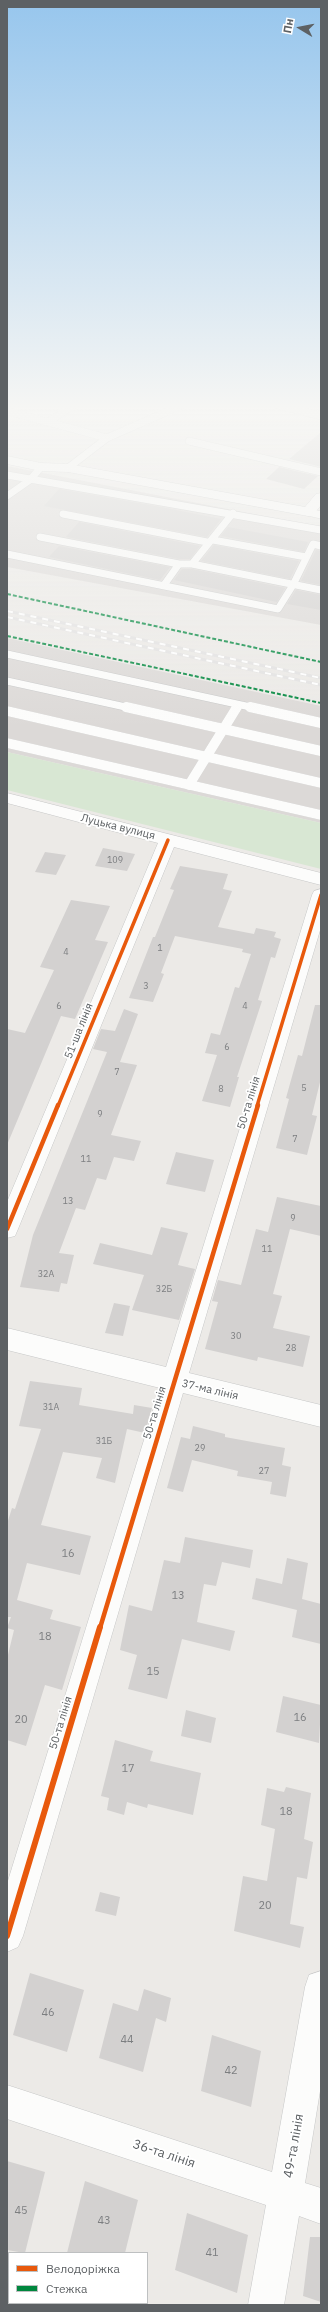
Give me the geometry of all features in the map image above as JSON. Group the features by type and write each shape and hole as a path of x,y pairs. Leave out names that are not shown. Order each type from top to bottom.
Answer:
{"street":[{"name":"Луцька вулиця","path":"8,800 321,879"},
{"name":"51-ша лінія","path":"7,1229 168,840"},
{"name":"50-та лінія","path":"7,1936 321,895"},
{"name":"37-ма лінія","path":"7,1339 321,1416"},
{"name":"49-та лінія","path":"266,2305 321,1987"},
{"name":"36-та лінія","path":"7,2102 321,2206"}],"lane":[{"path":"192,564 233,513 321,530"},
{"path":"63,514 306,558"},
{"path":"40,537 179,564 192,564 321,590"},
{"path":"7,554 278,609 293,585 313,544 321,546"},
{"path":"164,585 179,564"},
{"path":"7,654 321,722"},
{"path":"7,681 321,751"},
{"path":"189,785 238,705"},
{"path":"7,711 321,783"},
{"path":"7,743 321,815"}],"shaded area":[{"path":"7,513 248,513 321,527 321,625 7,567"},
{"path":"7,638 321,706 321,823 7,752"}],"green space":[{"path":"7,752 321,823 321,869 7,790"}],"building":[{"path":"80,513 190,513 221,519 207,537"},
{"path":"79,522 200,546 190,559 179,559 66,537"},
{"path":"228,527 308,542 304,552 221,536"},
{"path":"214,545 299,561 290,579 201,561"},
{"path":"59,546 170,567 160,580 49,557"},
{"path":"316,550 321,551 321,585 301,581"},
{"path":"182,569 192,569 285,588 277,602 174,580"},
{"path":"296,590 321,595 321,610 287,604"},
{"path":"103,848 135,854 127,871 95,866"},
{"path":"45,852 66,855 56,875 35,872"},
{"path":"180,866 228,874 223,889 232,891 218,927 254,934 256,928 276,932 274,937 281,939 275,958 271,957 258,1000 262,1001 237,1077 239,1077 230,1107 202,1101 217,1055 205,1053 211,1033 220,1035 235,987 239,988 251,954 242,952 243,949 175,936 161,973 164,974 153,1002 129,998 153,937 155,937 174,890 170,889"},
{"path":"71,900 110,906 95,940 108,942 75,1019 61,1016 7,1145 7,1029 25,1033 54,970 40,967"},
{"path":"315,1005 321,1005 321,1078 312,1115 317,1116 307,1155 276,1148 289,1099 286,1098 298,1055 302,1056"},
{"path":"124,1009 138,1014 120,1062 137,1065 111,1135 141,1141 134,1161 114,1157 106,1180 97,1178 85,1210 76,1208 59,1253 74,1255 67,1284 61,1283 59,1292 20,1287 33,1235 107,1052 93,1049 101,1029 115,1031"},
{"path":"176,1152 214,1160 205,1192 166,1184"},
{"path":"277,1197 321,1206 321,1236 290,1229 273,1294 282,1296 273,1328 310,1336 303,1367 258,1357 257,1361 205,1349 218,1302 212,1301 218,1280 241,1285 256,1229 268,1232"},
{"path":"161,1227 188,1233 178,1265 195,1269 179,1320 132,1310 144,1275 93,1264 100,1243 152,1255"},
{"path":"114,1303 130,1306 123,1336 105,1333"},
{"path":"30,1381 82,1388 79,1405 133,1414 134,1405 152,1408 145,1433 127,1429 115,1483 96,1478 102,1458 63,1452 41,1525 91,1536 80,1575 27,1563 17,1600 53,1610 50,1619 81,1627 62,1690 45,1685 26,1746 7,1740 7,1659 14,1630 7,1628 11,1617 7,1617 7,1524 12,1508 15,1509 41,1429 19,1426"},
{"path":"193,1426 225,1434 225,1437 285,1448 282,1465 291,1467 286,1497 270,1494 272,1482 237,1476 238,1471 192,1460 183,1492 167,1488 181,1437 190,1439"},
{"path":"185,1537 253,1550 250,1568 222,1562 216,1586 204,1584 197,1622 235,1631 230,1651 182,1639 167,1699 128,1689 137,1655 120,1650 129,1605 152,1611 164,1560 180,1563"},
{"path":"287,1558 308,1563 302,1599 321,1604 321,1644 292,1637 297,1610 252,1599 256,1578 282,1584"},
{"path":"283,1696 321,1705 319,1743 276,1732"},
{"path":"186,1710 216,1718 211,1743 181,1736"},
{"path":"115,1740 153,1751 150,1761 201,1773 193,1815 148,1804 147,1808 127,1802 124,1815 107,1810 109,1798 101,1796"},
{"path":"286,1787 311,1793 304,1839 313,1842 307,1879 297,1877 290,1924 304,1927 300,1948 234,1931 243,1876 267,1881 275,1829 261,1825 267,1788 284,1792"},
{"path":"100,1892 120,1897 116,1916 95,1911"},
{"path":"30,1973 84,1990 67,2052 13,2035"},
{"path":"144,1989 171,1998 166,2022 156,2018 143,2072 99,2058 113,2003 138,2011"},
{"path":"212,2035 261,2051 251,2107 201,2091"},
{"path":"7,2161 45,2172 25,2252 7,2250"},
{"path":"85,2181 138,2200 125,2252 67,2252"},
{"path":"187,2213 248,2235 237,2293 175,2270"},
{"path":"310,2237 321,2237 321,2302 303,2296"}],"railway":[{"path":"7,611 321,678"},
{"path":"7,617 321,685"}],"marked path":[{"path":"7,594 321,662"},
{"path":"7,636 321,703"}],"cycle path":[{"path":"7,1229 168,840"},
{"path":"7,1936 321,895"}]}
